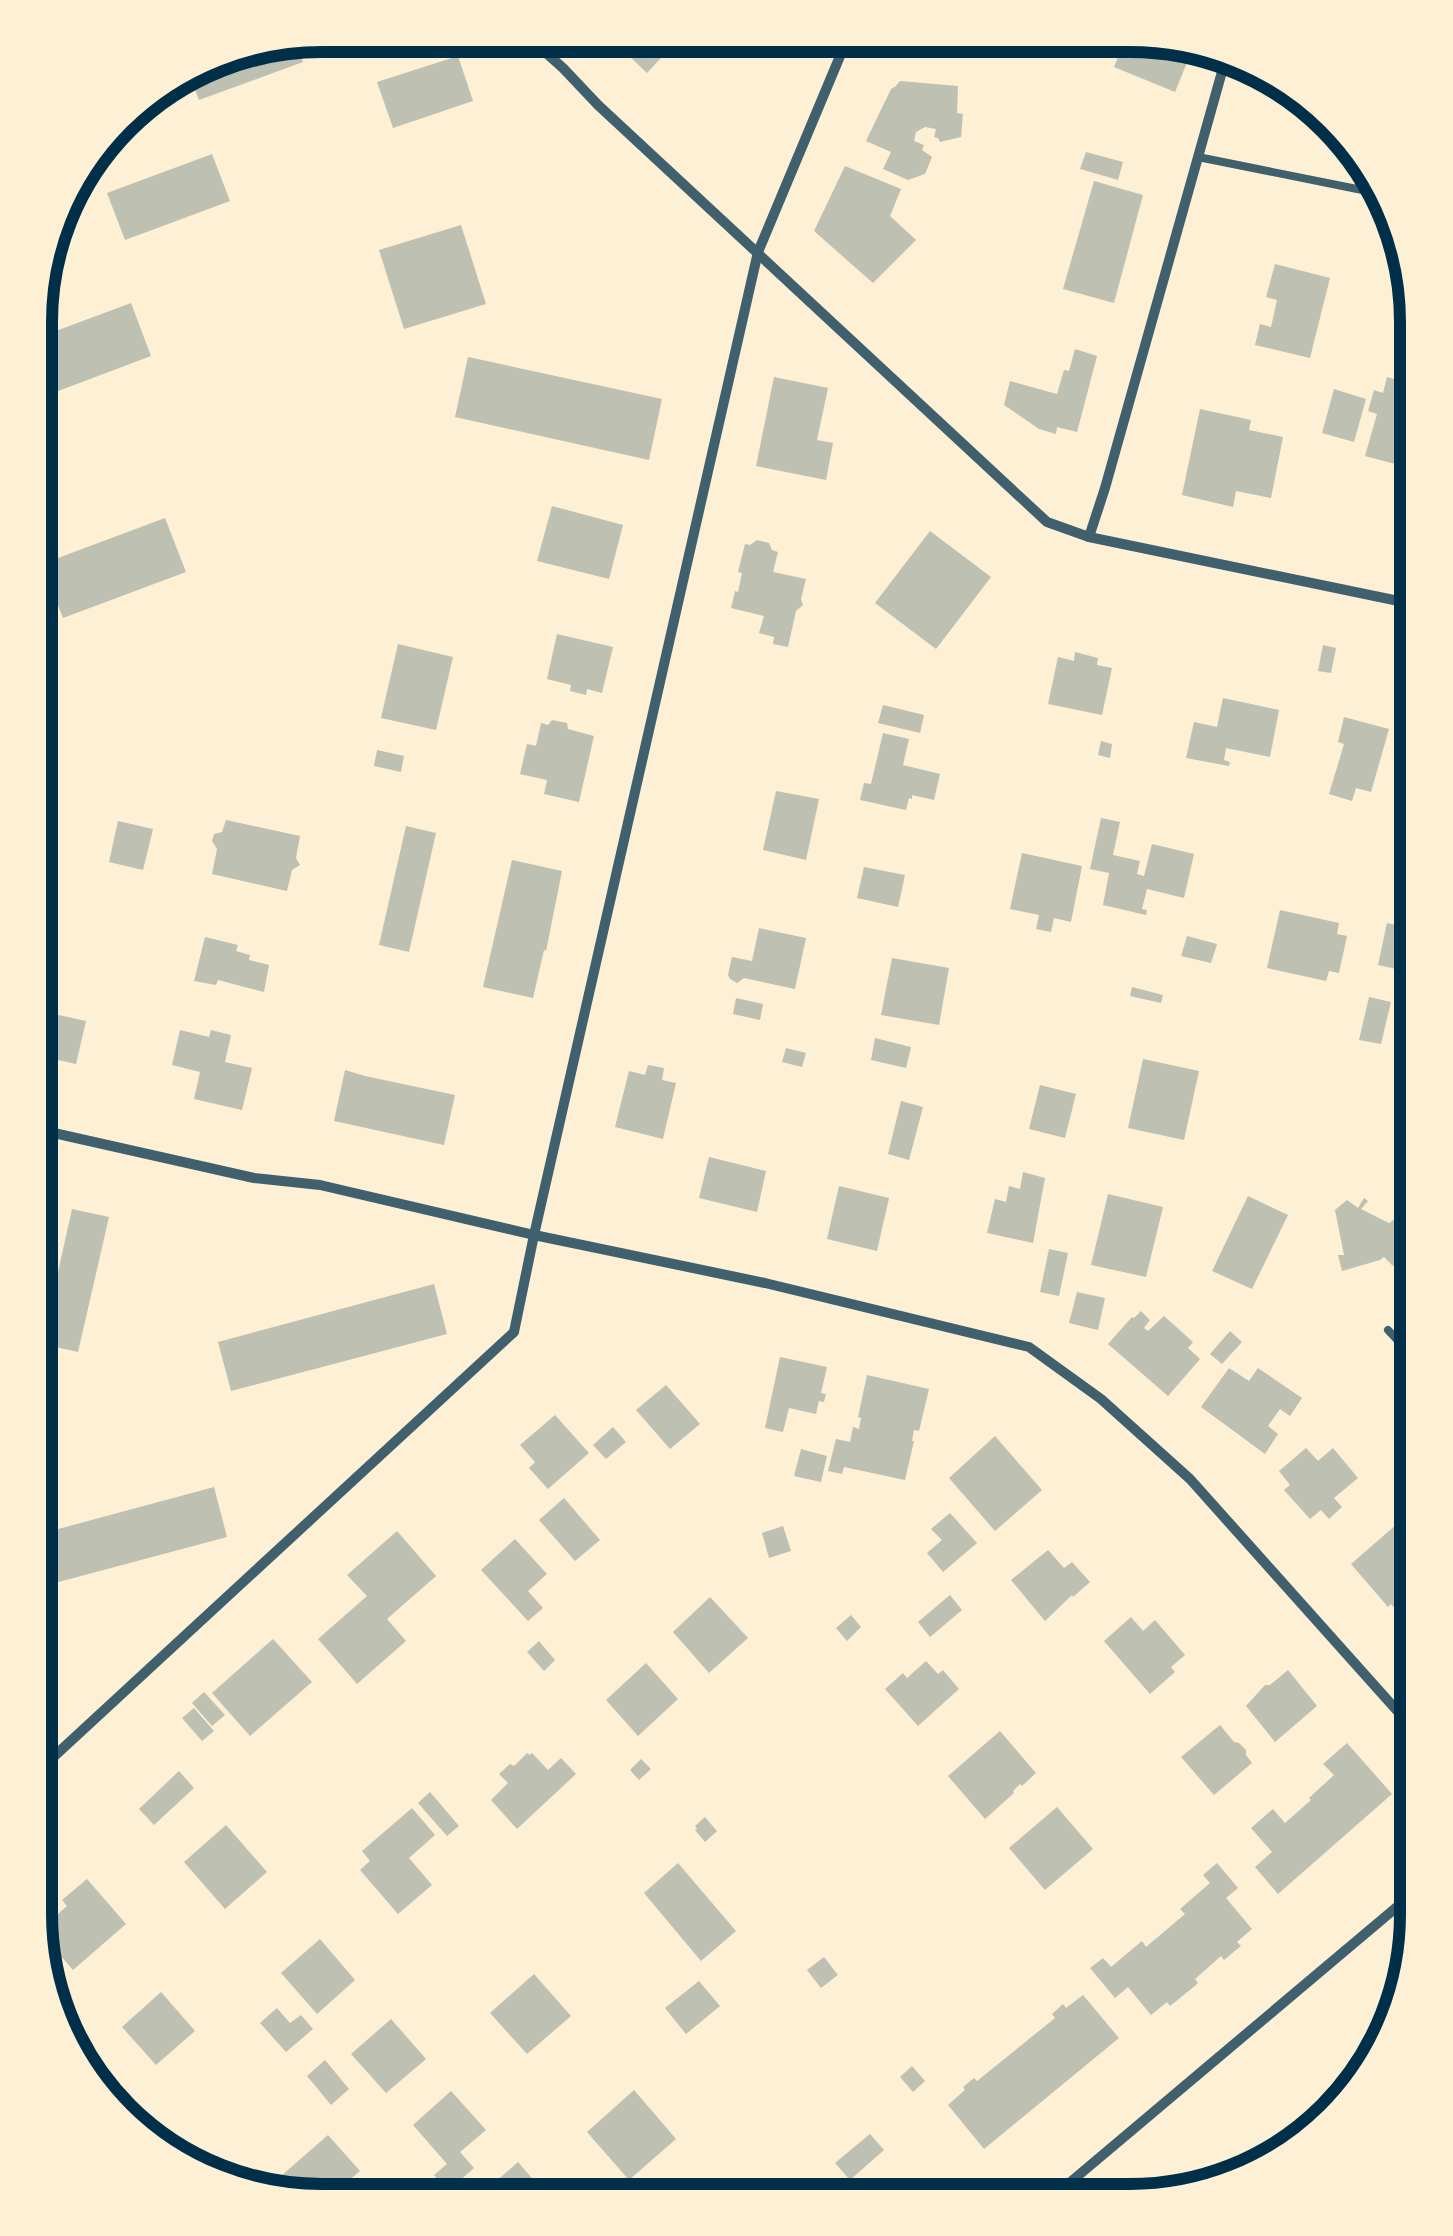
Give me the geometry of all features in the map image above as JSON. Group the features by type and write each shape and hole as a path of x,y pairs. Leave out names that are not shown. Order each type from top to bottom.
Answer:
{"street":[{"path":"546,53 1047,522 1089,537 1400,601"},
{"path":"53,1757 514,1332 758,252 841,53"},
{"path":"1089,537 1224,70"},
{"path":"53,1132 254,1178 320,1186 765,1284 1028,1347 1101,1399 1190,1480 1400,1713"},
{"path":"1068,2184 1400,1904"}],"lane":[{"path":"1198,157 1366,191"},
{"path":"1388,1330 1400,1343"}],"building":[{"path":"626,53 666,53 647,73"},
{"path":"1120,53 1188,59 1175,92 1114,67"},
{"path":"300,54 303,62 199,100 194,86 219,73 252,62"},
{"path":"458,56 473,101 393,128 377,82"},
{"path":"900,81 958,86 957,113 963,114 961,137 940,142 934,137 936,129 925,127 916,132 914,141 924,145 922,150 932,157 925,174 908,180 883,169 891,152 866,141 891,89"},
{"path":"1086,152 1123,162 1118,180 1080,169"},
{"path":"212,154 230,201 125,240 107,193"},
{"path":"845,166 901,189 890,216 916,240 873,283 814,231"},
{"path":"1094,181 1143,195 1114,303 1063,289"},
{"path":"461,225 486,304 404,329 379,250"},
{"path":"1275,264 1330,278 1310,358 1255,345 1260,324 1271,327 1277,300 1266,297"},
{"path":"131,303 151,356 53,393 53,332"},
{"path":"1075,349 1097,356 1077,432 1057,427 1056,434 1039,429 1004,405 1010,381 1057,394"},
{"path":"468,357 662,399 649,460 455,417"},
{"path":"774,377 828,388 817,440 833,443 826,480 756,466"},
{"path":"1387,377 1400,381 1400,465 1365,456 1377,414 1368,411 1374,390 1383,393"},
{"path":"1334,389 1366,399 1354,442 1322,433"},
{"path":"1200,409 1251,420 1249,430 1283,437 1271,498 1236,491 1233,507 1182,495"},
{"path":"552,506 623,525 609,579 537,561"},
{"path":"165,518 186,572 63,618 53,592 53,560"},
{"path":"930,531 991,577 936,649 875,603"},
{"path":"757,540 769,543 778,552 773,572 806,579 803,605 796,611 788,647 773,644 774,637 759,633 764,616 731,608 735,591 738,592 745,544"},
{"path":"557,634 613,647 602,693 587,689 586,695 570,691 571,685 547,679"},
{"path":"398,644 453,657 436,730 381,718"},
{"path":"1323,645 1336,648 1331,673 1318,671"},
{"path":"1075,652 1098,658 1097,665 1112,668 1102,715 1048,704 1058,657 1074,661"},
{"path":"1223,698 1279,710 1270,757 1226,748 1224,760 1230,762 1229,766 1186,758 1194,722 1217,727"},
{"path":"883,705 924,715 920,733 878,723"},
{"path":"1344,717 1389,729 1371,792 1356,788 1352,801 1329,794 1344,744 1338,742"},
{"path":"552,720 594,736 579,802 544,794 547,780 520,774 527,744 536,746 541,723 548,725"},
{"path":"883,733 909,739 903,765 940,774 934,800 912,795 906,810 860,800 864,783 871,784"},
{"path":"1101,741 1112,744 1110,758 1098,755"},
{"path":"377,750 404,756 401,772 374,766"},
{"path":"776,791 819,799 806,860 763,850"},
{"path":"1101,818 1120,822 1113,855 1140,861 1137,874 1144,876 1152,844 1194,854 1184,898 1147,889 1142,909 1147,910 1146,915 1103,905 1109,873 1090,869"},
{"path":"226,820 300,836 296,858 300,865 292,870 287,891 212,874 217,849 212,841 214,834 222,832"},
{"path":"118,821 153,829 143,870 109,862"},
{"path":"406,826 436,833 409,952 379,945"},
{"path":"1022,853 1082,866 1071,922 1054,918 1051,932 1036,929 1039,915 1010,909"},
{"path":"512,860 562,871 533,998 483,987"},
{"path":"864,867 905,875 898,907 857,898"},
{"path":"1280,910 1339,923 1337,934 1347,936 1339,973 1329,971 1326,981 1267,968"},
{"path":"1387,923 1400,926 1400,970 1378,965"},
{"path":"759,928 806,938 795,989 744,978 737,983 730,979 732,957 752,961"},
{"path":"1187,936 1217,944 1211,963 1181,956"},
{"path":"205,937 238,945 236,951 250,955 249,960 269,965 264,992 218,980 216,985 194,981"},
{"path":"892,958 949,968 939,1025 881,1015"},
{"path":"1132,987 1163,995 1161,1003 1130,996"},
{"path":"1369,997 1391,1002 1381,1044 1359,1040"},
{"path":"736,998 763,1004 760,1020 733,1014"},
{"path":"53,1014 86,1021 76,1064 53,1059"},
{"path":"180,1030 209,1037 211,1030 231,1035 225,1062 252,1068 242,1110 194,1099 200,1072 172,1065"},
{"path":"875,1038 911,1047 906,1068 871,1060"},
{"path":"786,1048 806,1053 802,1067 782,1062"},
{"path":"1143,1059 1199,1071 1184,1140 1128,1128"},
{"path":"648,1065 664,1068 662,1080 676,1083 663,1139 615,1127 629,1071 645,1075"},
{"path":"345,1070 455,1095 444,1145 334,1121"},
{"path":"1040,1085 1076,1094 1065,1138 1029,1129"},
{"path":"901,1101 923,1107 909,1160 888,1154"},
{"path":"709,1157 766,1171 757,1212 699,1198"},
{"path":"1023,1172 1045,1178 1033,1243 987,1233 995,1199 1006,1202 1009,1186 1020,1189"},
{"path":"839,1186 889,1198 877,1251 827,1239"},
{"path":"1108,1194 1163,1207 1146,1277 1091,1265"},
{"path":"1248,1196 1288,1215 1252,1289 1212,1271"},
{"path":"1364,1198 1368,1201 1361,1209 1389,1223 1400,1215 1400,1260 1393,1266 1384,1257 1342,1271 1338,1255 1344,1255 1335,1210 1347,1200 1358,1208"},
{"path":"72,1209 109,1217 78,1352 53,1346 53,1294"},
{"path":"1049,1249 1068,1253 1059,1296 1040,1292"},
{"path":"434,1284 447,1334 231,1391 218,1342"},
{"path":"1077,1292 1105,1298 1098,1330 1069,1323"},
{"path":"1141,1311 1150,1320 1144,1328 1148,1331 1164,1316 1193,1342 1188,1348 1200,1359 1168,1396 1108,1344"},
{"path":"1230,1331 1242,1342 1222,1364 1210,1354"},
{"path":"780,1357 827,1367 821,1393 826,1394 824,1402 819,1401 816,1414 789,1408 783,1432 765,1428"},
{"path":"1229,1368 1249,1381 1258,1368 1302,1398 1290,1416 1280,1409 1268,1426 1278,1434 1265,1454 1201,1407"},
{"path":"867,1375 929,1389 919,1431 914,1430 905,1480 844,1467 842,1474 828,1471 836,1439 850,1442 853,1427 859,1429"},
{"path":"666,1385 700,1424 670,1449 636,1410"},
{"path":"555,1415 589,1453 548,1489 529,1468 535,1462 520,1445"},
{"path":"613,1427 626,1442 606,1459 593,1445"},
{"path":"995,1436 1042,1490 995,1531 949,1478"},
{"path":"1306,1448 1318,1461 1333,1448 1358,1478 1334,1498 1342,1507 1329,1519 1321,1510 1310,1519 1284,1490 1290,1485 1279,1471"},
{"path":"801,1449 827,1456 821,1482 794,1476"},
{"path":"214,1487 227,1537 53,1583 53,1530"},
{"path":"564,1498 600,1540 575,1561 539,1520"},
{"path":"950,1513 977,1543 943,1572 927,1553 942,1540 931,1529"},
{"path":"1400,1521 1400,1608 1397,1611 1391,1604 1388,1607 1351,1564"},
{"path":"783,1526 791,1551 769,1558 762,1533"},
{"path":"397,1531 436,1576 387,1619 406,1641 357,1684 318,1639 367,1596 347,1575"},
{"path":"515,1539 547,1574 528,1591 543,1608 528,1621 481,1570"},
{"path":"1048,1550 1064,1568 1072,1562 1090,1582 1045,1621 1011,1580"},
{"path":"950,1595 962,1610 930,1637 918,1622"},
{"path":"710,1597 748,1638 709,1673 673,1632"},
{"path":"851,1615 861,1627 847,1641 836,1628"},
{"path":"1131,1617 1143,1631 1155,1620 1185,1655 1171,1667 1175,1672 1150,1694 1104,1641"},
{"path":"273,1639 312,1682 250,1736 212,1693"},
{"path":"539,1641 555,1660 544,1671 527,1652"},
{"path":"926,1661 938,1674 943,1670 959,1689 918,1726 885,1689 903,1673 907,1678"},
{"path":"646,1663 678,1699 638,1736 606,1700"},
{"path":"1288,1670 1317,1706 1275,1742 1246,1706 1265,1685"},
{"path":"204,1692 225,1715 212,1726 192,1703"},
{"path":"194,1708 214,1731 202,1741 182,1718"},
{"path":"1220,1725 1246,1750 1252,1763 1214,1795 1181,1757"},
{"path":"1000,1731 1036,1773 985,1819 948,1776"},
{"path":"1347,1743 1392,1794 1278,1894 1255,1867 1272,1852 1251,1828 1273,1809 1285,1823 1311,1800 1334,1775 1323,1764"},
{"path":"532,1753 548,1770 561,1758 576,1774 517,1829 491,1800 508,1783 499,1774"},
{"path":"641,1759 651,1769 639,1780 630,1770"},
{"path":"179,1771 194,1788 154,1825 139,1809"},
{"path":"430,1792 459,1826 447,1836 418,1803"},
{"path":"1057,1807 1093,1849 1045,1890 1009,1848"},
{"path":"412,1808 435,1835 409,1858 432,1885 398,1914 360,1870 370,1861 362,1851"},
{"path":"705,1817 717,1831 705,1842 695,1826"},
{"path":"226,1825 267,1872 225,1909 184,1862"},
{"path":"678,1863 736,1931 701,1961 644,1893"},
{"path":"1217,1863 1238,1888 1226,1898 1252,1929 1237,1942 1241,1946 1224,1960 1221,1956 1195,1979 1196,1985 1170,2006 1167,2002 1151,2015 1128,1987 1115,1998 1090,1968 1103,1958 1111,1967 1142,1941 1146,1947 1185,1914 1180,1909 1210,1883 1203,1875"},
{"path":"87,1879 126,1924 73,1970 55,1949 53,1918 67,1906 62,1900"},
{"path":"320,1939 355,1980 317,2014 281,1973"},
{"path":"824,1957 838,1975 821,1988 807,1970"},
{"path":"534,1974 571,2016 527,2054 490,2013"},
{"path":"699,1981 720,2006 686,2034 665,2008"},
{"path":"161,1992 195,2031 156,2065 122,2027"},
{"path":"1083,1995 1119,2038 984,2149 948,2105 974,2078 977,2081 1055,2018 1052,2014 1063,2004 1066,2008"},
{"path":"277,2008 290,2023 301,2015 313,2029 286,2052 260,2023"},
{"path":"391,2019 426,2059 386,2093 351,2054"},
{"path":"325,2060 349,2089 331,2105 307,2076"},
{"path":"912,2066 925,2081 913,2092 900,2077"},
{"path":"634,2090 676,2139 629,2180 587,2132"},
{"path":"451,2091 486,2130 460,2152 474,2168 456,2184 442,2184 434,2175 447,2164 413,2125"},
{"path":"870,2134 884,2150 850,2180 835,2163"},
{"path":"328,2135 360,2171 348,2184 287,2181 281,2176"},
{"path":"518,2162 537,2184 493,2184"}]}
